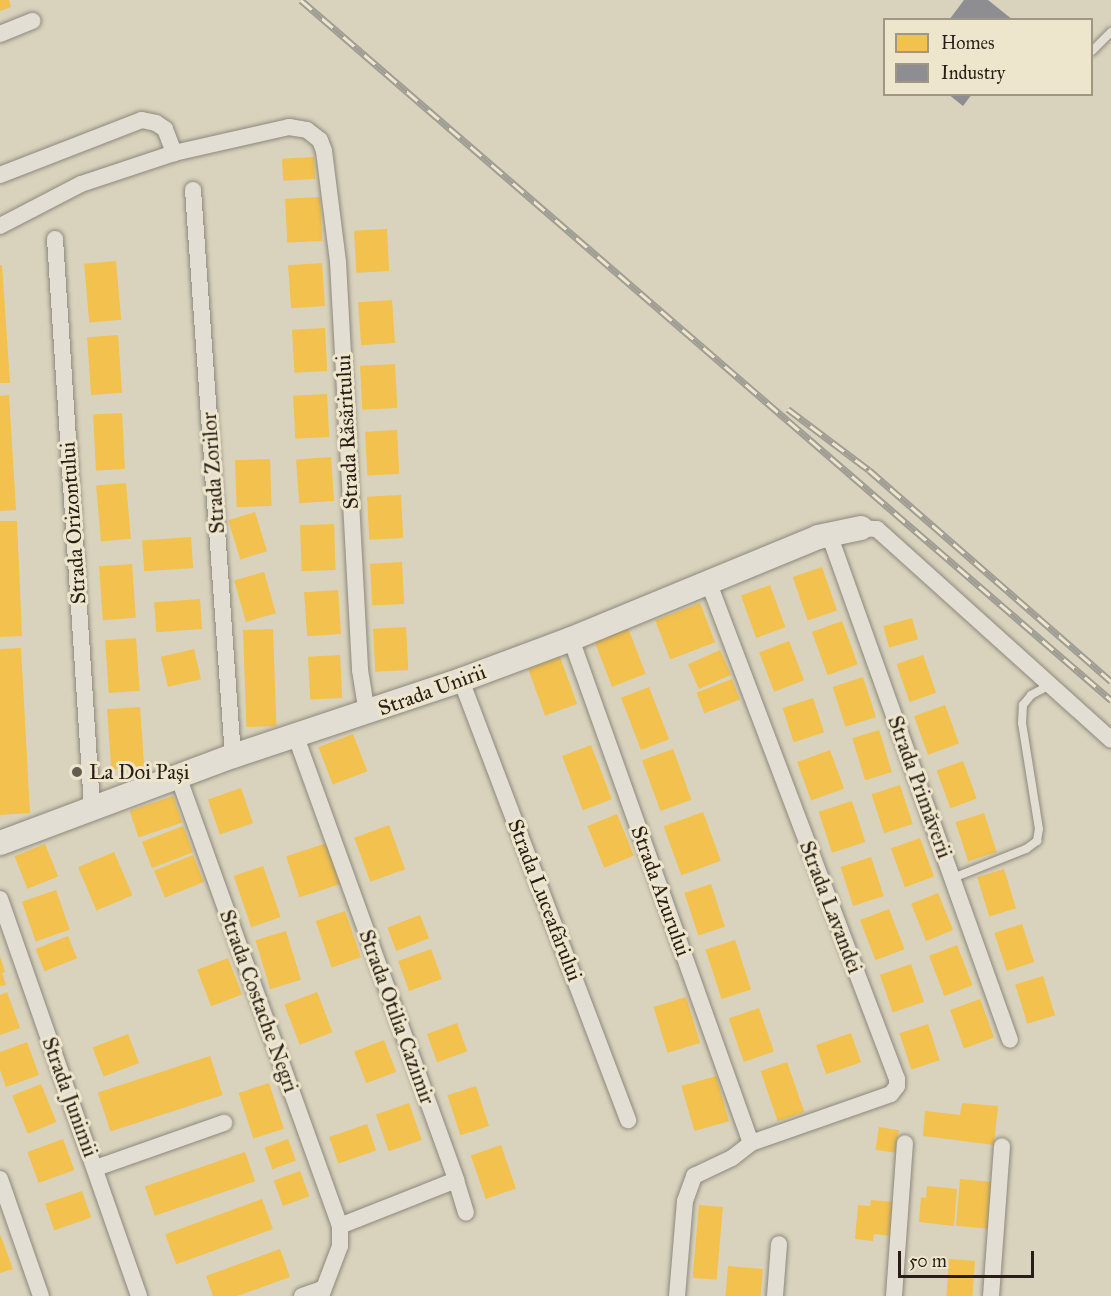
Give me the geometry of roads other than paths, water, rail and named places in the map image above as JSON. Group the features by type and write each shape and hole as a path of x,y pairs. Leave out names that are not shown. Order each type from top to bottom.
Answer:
{"street":[{"path":"0,34 33,21"},
{"path":"0,175 142,120 156,123 165,129 174,153 81,184 0,226"},
{"name":"Strada Răsăritului","path":"174,153 289,127 307,130 320,140 324,151 338,262 360,670 367,713"},
{"name":"Strada Zorilor","path":"193,190 233,756"},
{"name":"Strada Orizontului","path":"56,239 92,806"},
{"path":"861,528 877,529 1111,740"},
{"name":"Strada Unirii","path":"0,843 92,806 233,756 367,713 571,639 768,555 829,534 861,528"},
{"name":"Strada Primăverii","path":"829,534 1010,1040"},
{"name":"Strada Lavandei","path":"677,1296 685,1201 694,1176 732,1158 751,1143 891,1094 897,1086 897,1079 708,582"},
{"name":"Strada Azurului","path":"571,639 751,1143"},
{"name":"Strada Luceafǎrului","path":"461,680 628,1120"},
{"name":"Strada Otilia Cazimir","path":"296,737 466,1212"},
{"name":"Strada Costache Negri","path":"178,776 340,1226"},
{"name":"Strada Junimii","path":"0,899 139,1296"},
{"path":"96,1168 224,1123"},
{"path":"894,1296 905,1143"},
{"path":"991,1296 1002,1146"},
{"path":"0,1179 41,1296"},
{"path":"302,1296 321,1292 340,1246 340,1226 456,1180"},
{"path":"775,1296 779,1244"}],"lane":[{"path":"1093,50 1111,32"},
{"path":"953,878 1026,849 1037,841 1040,829 1022,723 1023,705 1031,695 1050,685"}],"railway":[{"path":"301,0 1111,700"},
{"path":"788,409 869,470 1111,681"}],"place":[{"name":"La Doi Pași","path":"77,772"}]}
